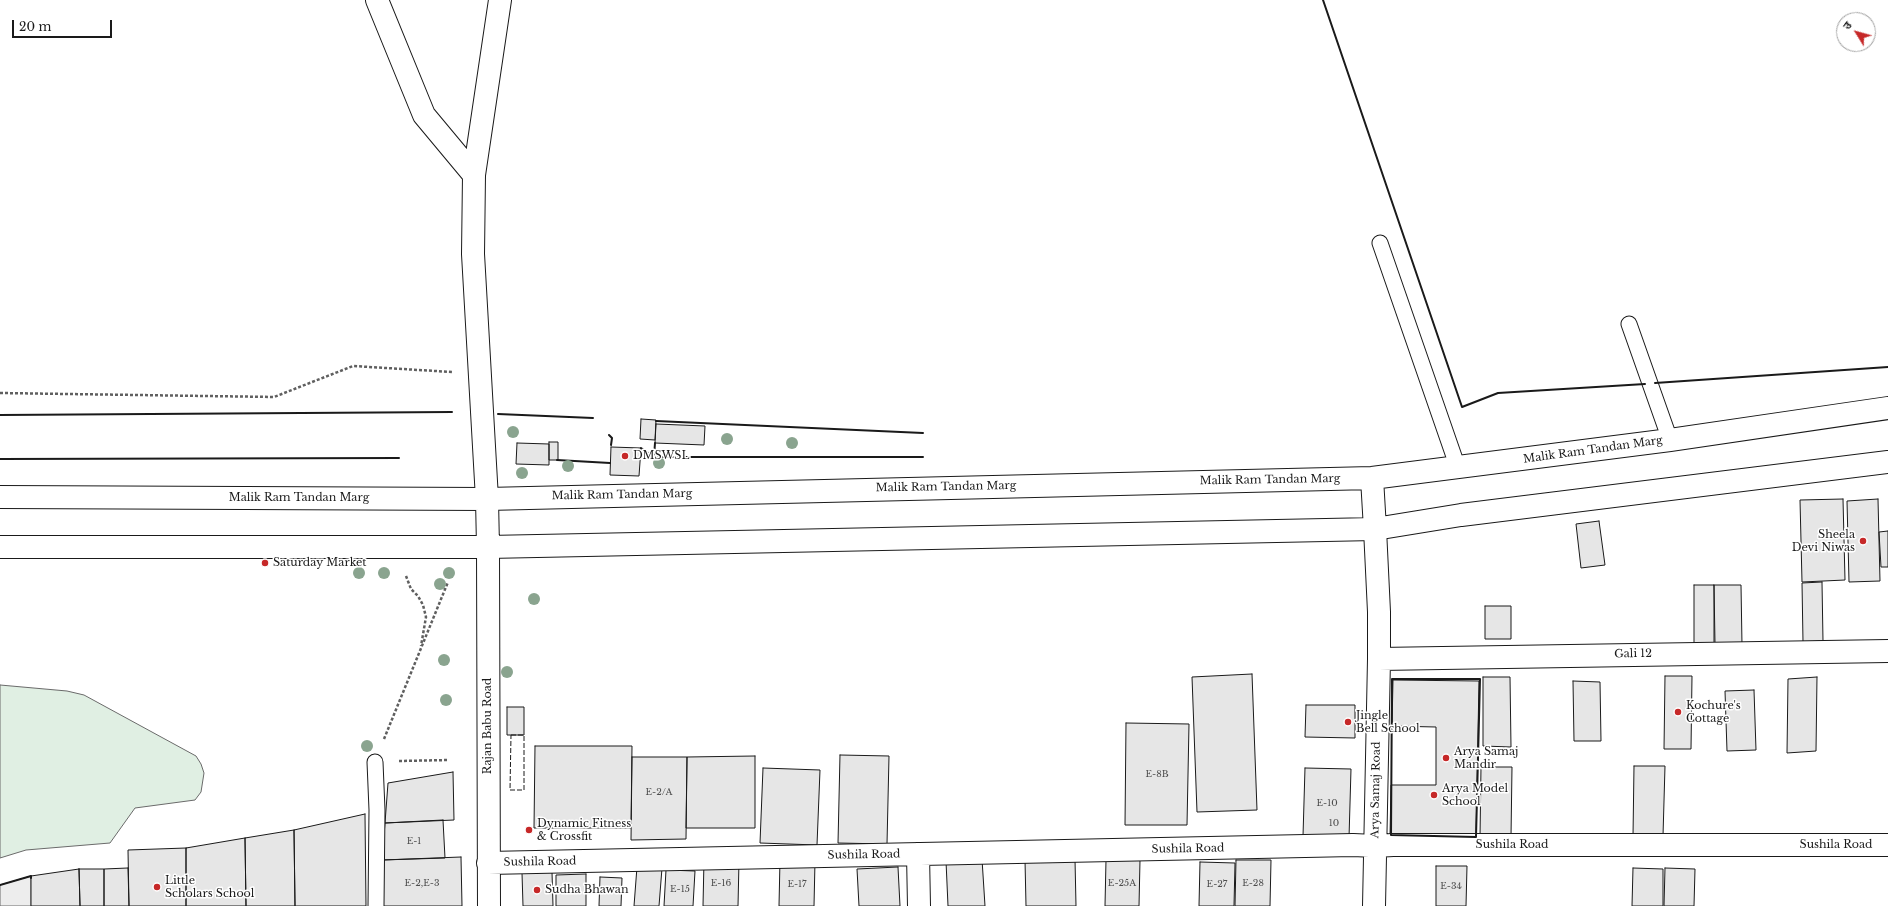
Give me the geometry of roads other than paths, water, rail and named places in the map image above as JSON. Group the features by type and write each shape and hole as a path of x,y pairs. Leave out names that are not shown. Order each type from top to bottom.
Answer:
{"street":[{"path":"376,0 424,115 474,175"},
{"name":"Rajan Babu Road","path":"489,906 487,499 473,254 474,175 500,0"},
{"name":"Malik Ram Tandan Marg","path":"0,497 487,499 1372,478 1670,440 1888,408"},
{"path":"0,547 488,547 1375,529 1461,515 1888,462"},
{"name":"Arya Samaj Road","path":"1372,478 1379,612 1374,906"},
{"name":"Gali 12","path":"1379,659 1888,651"},
{"name":"Sushila Road","path":"488,863 1353,845 1888,845"},
{"path":"918,854 919,906"}],"lane":[{"path":"1380,243 1458,468"},
{"path":"1630,324 1670,440"},
{"path":"374,762 376,810 376,906"}],"place":[{"name":"DMSWSL","path":"625,456"},
{"name":"Sheela Devi Niwas","path":"1863,541"},
{"name":"Saturday Market","path":"265,563"},
{"name":"Kochure's Cottage","path":"1678,712"},
{"name":"Jingle Bell School","path":"1348,722"},
{"name":"Arya Samaj Mandir","path":"1446,758"},
{"name":"Arya Model School","path":"1434,795"},
{"name":"Dynamic Fitness & Crossfit","path":"529,830"},
{"name":"Little Scholars School","path":"157,887"},
{"name":"Sudha Bhawan","path":"537,890"}]}
